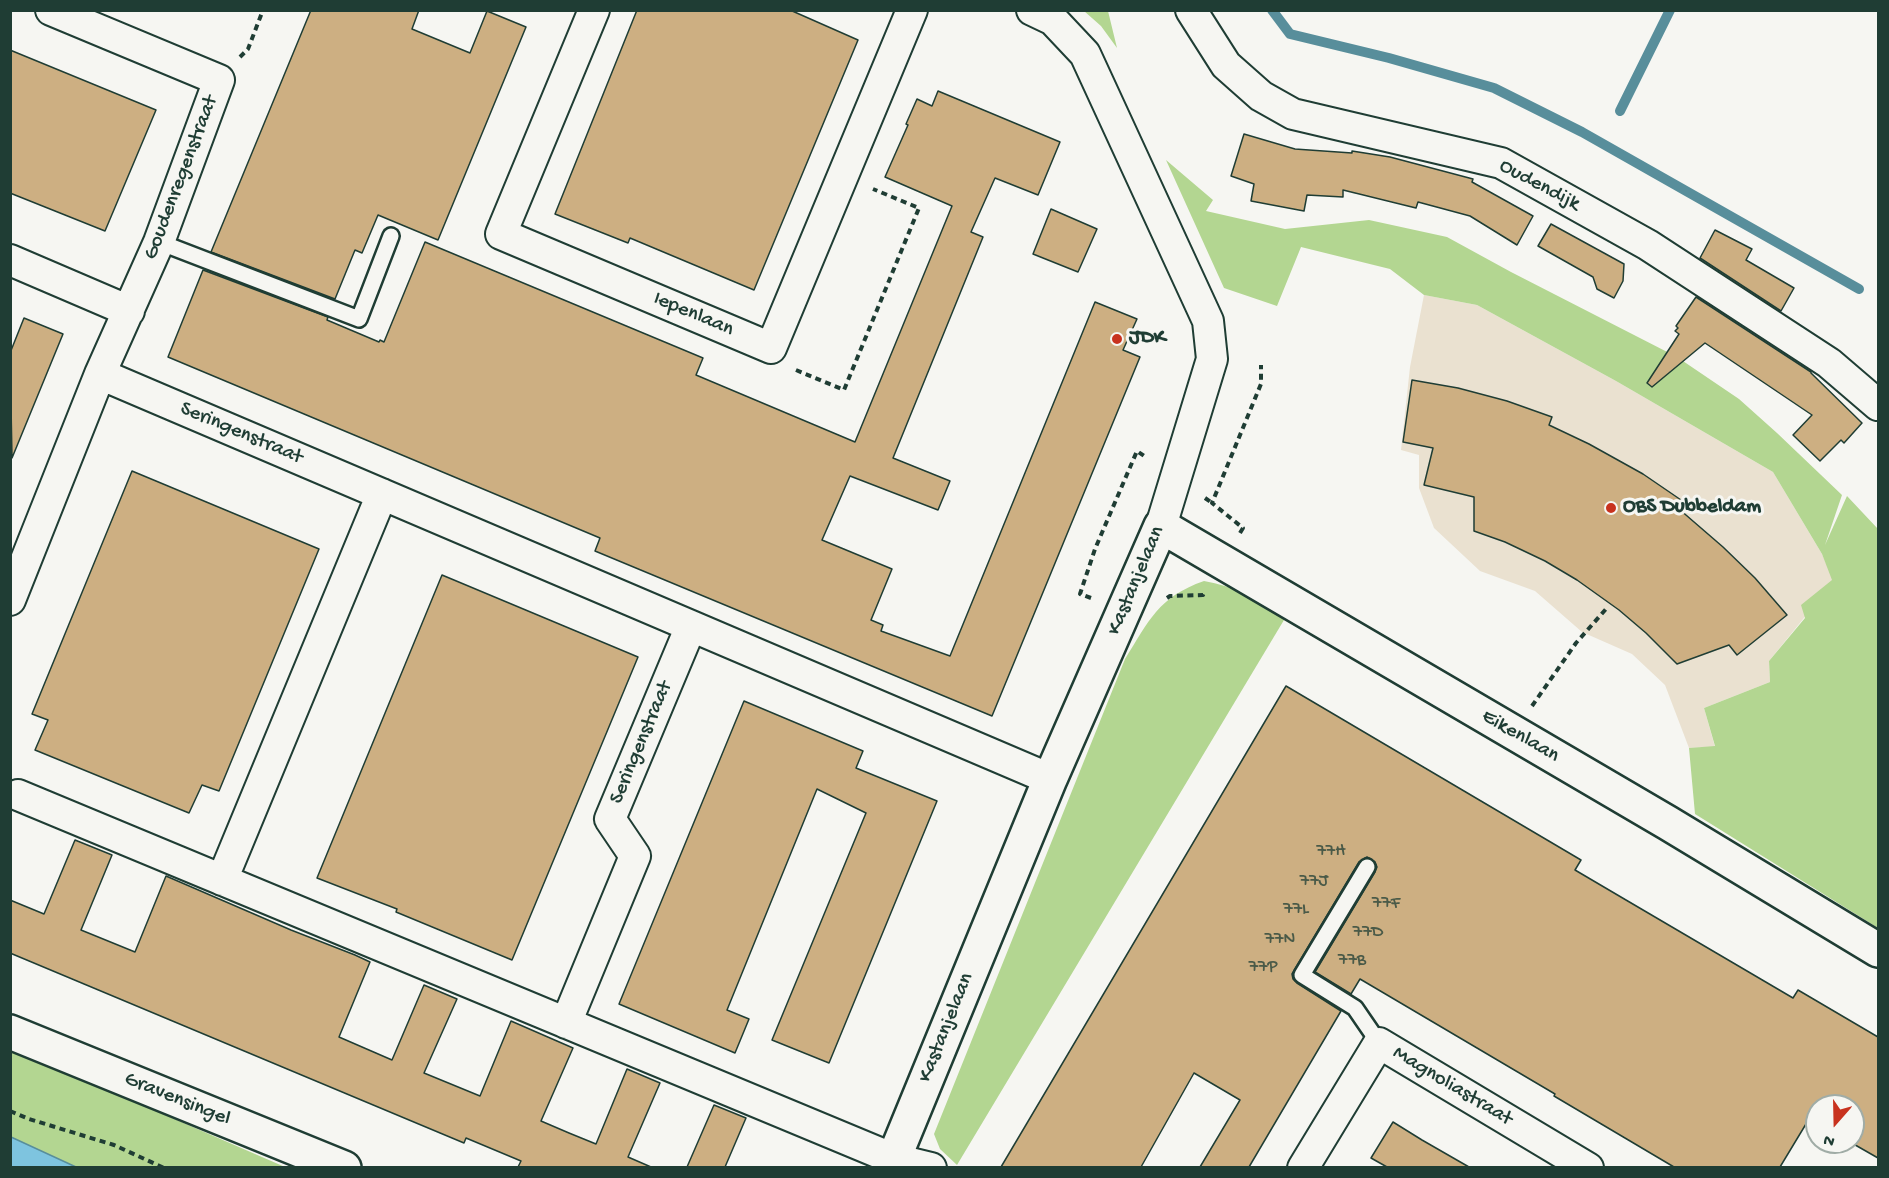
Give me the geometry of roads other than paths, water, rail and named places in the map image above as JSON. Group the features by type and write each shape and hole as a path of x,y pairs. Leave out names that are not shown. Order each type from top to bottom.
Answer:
{"street":[{"name":"Goudenregenstraat","path":"10,600 100,374 159,243 219,80 51,10"},
{"name":"Iepenlaan","path":"594,10 501,234 771,348 912,10"},
{"name":"Kastanjelaan","path":"892,1163 1050,779 1161,526 1212,359 1208,321 1086,54 1053,20 1032,10"},
{"name":"Oudendijk","path":"1191,10 1226,65 1261,96 1293,114 1501,163 1648,245 1829,363 1878,405"},
{"path":"10,260 129,311"},
{"name":"Seringenstraat","path":"100,374 1050,779"},
{"path":"222,880 382,494"},
{"name":"Eikenlaan","path":"1161,526 1677,829 1878,950"},
{"name":"Seringenstraat","path":"566,1023 635,856 610,819 691,626"},
{"path":"18,795 566,1023 892,1163 931,1167"},
{"name":"Gravensingel","path":"10,1032 344,1167"},
{"name":"Magnoliastraat","path":"1304,1167 1379,1043 1588,1167"}],"lane":[{"path":"159,243 358,319 391,236"},
{"path":"1366,867 1302,975 1355,1008 1379,1043"}],"water":[{"path":"11,1137 76,1167 11,1167"}],"waterway":[{"path":"1272,10 1290,34 1389,58 1494,88 1582,132 1859,289"},
{"path":"1620,111 1670,10"}],"place":[{"name":"JDK","path":"1117,339"},
{"name":"OBS Dubbeldam","path":"1611,508"}]}
